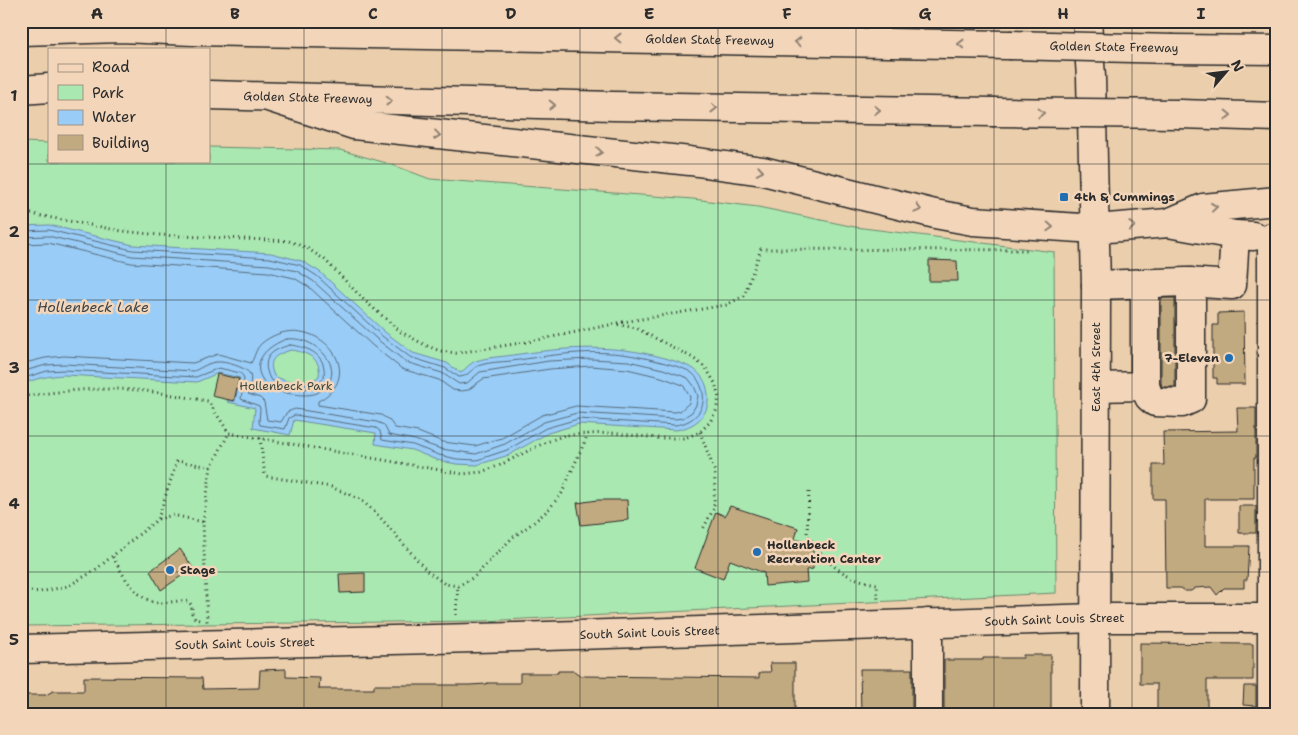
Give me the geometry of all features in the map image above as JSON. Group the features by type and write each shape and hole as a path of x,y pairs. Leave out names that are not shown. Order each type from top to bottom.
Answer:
{"main road":[{"path":"121,28 183,21"},
{"name":"East 4th Street","path":"1087,21 1091,77 1096,229 1095,714"},
{"name":"Golden State Freeway","path":"21,31 121,28 193,31 1277,50"},
{"path":"21,90 48,88"},
{"name":"Golden State Freeway","path":"210,95 613,106 1277,117"},
{"path":"271,98 354,125 699,162 763,172 935,214 973,221 1096,229 1168,223 1235,235 1274,237 1275,618 1272,714"},
{"path":"1168,223 1203,208 1277,201"},
{"path":"1096,285 1191,282 1232,285 1235,235"},
{"path":"1145,283 1145,386 1149,397 1155,402 1182,403 1191,399 1191,282"},
{"path":"1096,387 1145,386"},
{"name":"South Saint Louis Street","path":"21,649 208,633 455,638 1096,618 1275,618"},
{"path":"928,623 928,714"}],"path":[{"path":"21,215 31,214 122,231 160,235 289,241 307,248 325,260 365,301 402,332 440,352 456,353 533,341 614,324 726,305 744,296 761,249 1030,250"},
{"path":"21,397 93,389 136,390 208,401 229,433 463,474 480,472 498,466 544,443 565,435 612,433 657,438 685,438 700,432 710,422 716,411 719,398 715,383 706,368 693,358 636,328 614,324"},
{"path":"700,432 714,472 714,508 704,529"},
{"path":"208,633 203,522 211,467 229,433"},
{"path":"260,438 265,476 331,487 360,499 379,516 427,571 445,584 458,586 474,577 514,537 548,510 562,493 588,433"},
{"path":"158,519 177,461 211,467"},
{"path":"809,492 807,535 826,559 840,570 860,581 877,584 880,625"},
{"path":"21,590 40,592 68,586 113,557 158,519 173,515 203,522"},
{"path":"113,557 130,584 149,600 159,603 188,601 192,606 192,613 195,618 208,633"},
{"path":"455,638 458,586"}],"green space":[{"name":"Hollenbeck Park","path":"21,142 48,143 48,162 210,162 210,147 340,150 390,164 430,179 693,199 758,207 855,227 1054,252 1056,593 483,621 21,626"}],"water":[{"name":"Hollenbeck Lake","path":"49,225 133,245 271,253 302,261 320,272 385,332 413,353 447,363 461,373 472,363 489,358 566,349 618,349 663,357 692,368 705,383 708,402 703,415 698,421 685,428 676,430 579,424 548,433 509,455 477,465 456,464 437,460 412,450 375,444 376,433 294,420 290,435 253,428 255,408 228,402 227,400 235,401 240,378 218,373 197,382 64,375 42,378 21,385 21,226","holes":["291,350 307,354 315,360 318,365 319,376 314,380 303,383 286,381 274,376 271,365 274,358"]}],"building":[{"path":"929,260 957,261 958,281 929,281"},
{"path":"1161,298 1175,298 1175,387 1162,387 1161,383"},
{"name":"7-Eleven","path":"1244,312 1245,384 1217,384 1217,378 1213,378 1213,325 1218,325 1218,313"},
{"path":"217,374 239,379 234,401 212,396"},
{"path":"1237,408 1256,408 1254,499 1205,499 1205,546 1249,546 1247,580 1244,580 1244,588 1224,588 1217,595 1211,587 1195,588 1191,591 1185,591 1181,588 1166,588 1165,499 1153,499 1153,465 1164,465 1163,432 1238,431"},
{"path":"598,500 627,500 628,520 581,525 577,503"},
{"name":"Hollenbeck Recreation Center","path":"730,506 798,528 795,539 813,544 813,569 806,570 807,582 765,586 764,573 730,560 723,579 695,568 716,512 725,516"},
{"path":"1239,506 1256,506 1256,533 1239,533"},
{"name":"Stage","path":"180,549 193,568 161,590 150,571"},
{"path":"365,573 365,592 340,593 339,574"},
{"path":"1140,643 1253,644 1253,680 1207,680 1207,714 1157,714 1157,684 1140,684"},
{"path":"1023,655 1051,655 1051,714 974,712 974,714 944,714 944,660 1023,658"},
{"path":"770,663 795,663 795,714 21,714 21,695 46,695 53,691 84,691 84,677 202,678 203,689 259,688 260,670 286,669 286,677 320,678 319,689 374,689 374,685 520,683 520,673 558,673 558,671 574,671 581,676 759,678 759,674 762,672 771,672"},
{"path":"860,669 912,669 912,714 861,714"},
{"path":"1244,686 1256,686 1256,706 1243,705"}],"place":[{"name":"4th & Cummings","path":"1064,197"},
{"name":"7-Eleven","path":"1229,358"},
{"name":"Hollenbeck Recreation Center","path":"757,552"},
{"name":"Stage","path":"170,570"}]}
